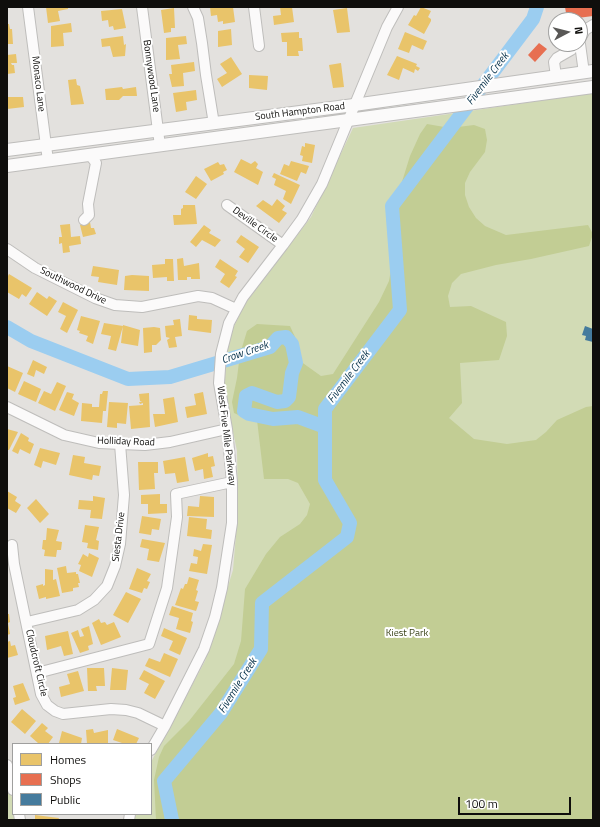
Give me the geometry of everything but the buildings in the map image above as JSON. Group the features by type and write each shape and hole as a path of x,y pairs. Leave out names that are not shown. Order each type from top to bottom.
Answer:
{"main road":[{"name":"South Hampton Road","path":"7,150 438,94 588,72"},
{"path":"556,76 558,93"},
{"name":"South Hampton Road","path":"7,166 434,110 593,87"},
{"path":"88,140 90,155"}],"street":[{"name":"Monaco Lane","path":"28,7 48,160"},
{"name":"Bonnywood Lane","path":"142,7 160,146"},
{"path":"193,7 198,18 214,124"},
{"path":"254,7 259,46"},
{"name":"West Five Mile Parkway","path":"152,748 204,649 215,618 228,555 232,523 232,482 226,430 218,383 223,342 236,308 284,246 322,184 386,27 398,7"},
{"path":"556,76 554,62 557,58 568,52"},
{"path":"582,52 588,72"},
{"path":"84,220 89,215 88,204 96,163 90,155"},
{"name":"Deville Circle","path":"227,205 284,246"},
{"name":"Southwood Drive","path":"7,249 35,268 95,298 115,305 142,307 198,296 212,298 236,308"},
{"name":"Holliday Road","path":"7,407 64,435 99,443 146,445 170,442 226,430"},
{"name":"Siesta Drive","path":"27,622 78,610 94,600 107,586 115,566 120,544 124,495 120,444"},
{"path":"37,673 149,644 167,588 177,517 176,494 232,482"},
{"name":"Cloudcroft Circle","path":"12,545 14,564 37,673 42,694 47,705 55,711 63,714 73,714 96,709 126,710 138,713 165,726"},
{"path":"7,765 12,780"}],"green space":[{"name":"Kiest Park","path":"593,93 593,820 132,820 133,815 152,815 152,760 205,661 233,570 238,510 237,451 224,388 229,336 245,304 311,217 353,128"},
{"name":"Kiest Park","path":"427,124 450,128 474,125 485,129 487,140 485,152 470,172 465,183 465,195 469,207 476,218 485,226 506,235 588,225 593,234 589,246 496,265 461,274 452,283 448,296 450,307 471,306 506,322 507,336 499,360 460,363 462,403 449,418 474,439 507,444 536,440 557,420 586,407 593,406 593,820 156,820 154,780 159,757 164,746 189,721 234,664 241,641 245,589 266,554 280,537 300,524 307,515 310,504 298,483 288,479 264,479 257,420 245,418 234,413 232,402 240,354 247,331 257,324 290,326 295,337 300,361 321,376 333,374 379,302 389,281 391,270 392,224 396,201 410,156 420,134"},
{"path":"7,777 12,798 12,815 16,815 17,820 7,820"}],"waterway":[{"name":"Fivemile Creek","path":"172,820 164,781 221,713 261,649 262,603 347,537 350,523 325,480 325,409 400,310 392,206 533,19 537,7"},
{"name":"Crow Creek","path":"7,327 31,341 128,379 170,377 270,347 278,338 286,337 292,344 296,363 292,373 289,397 285,401 277,402 252,393 246,396 244,411 249,414 273,419 298,417 325,427"}]}
